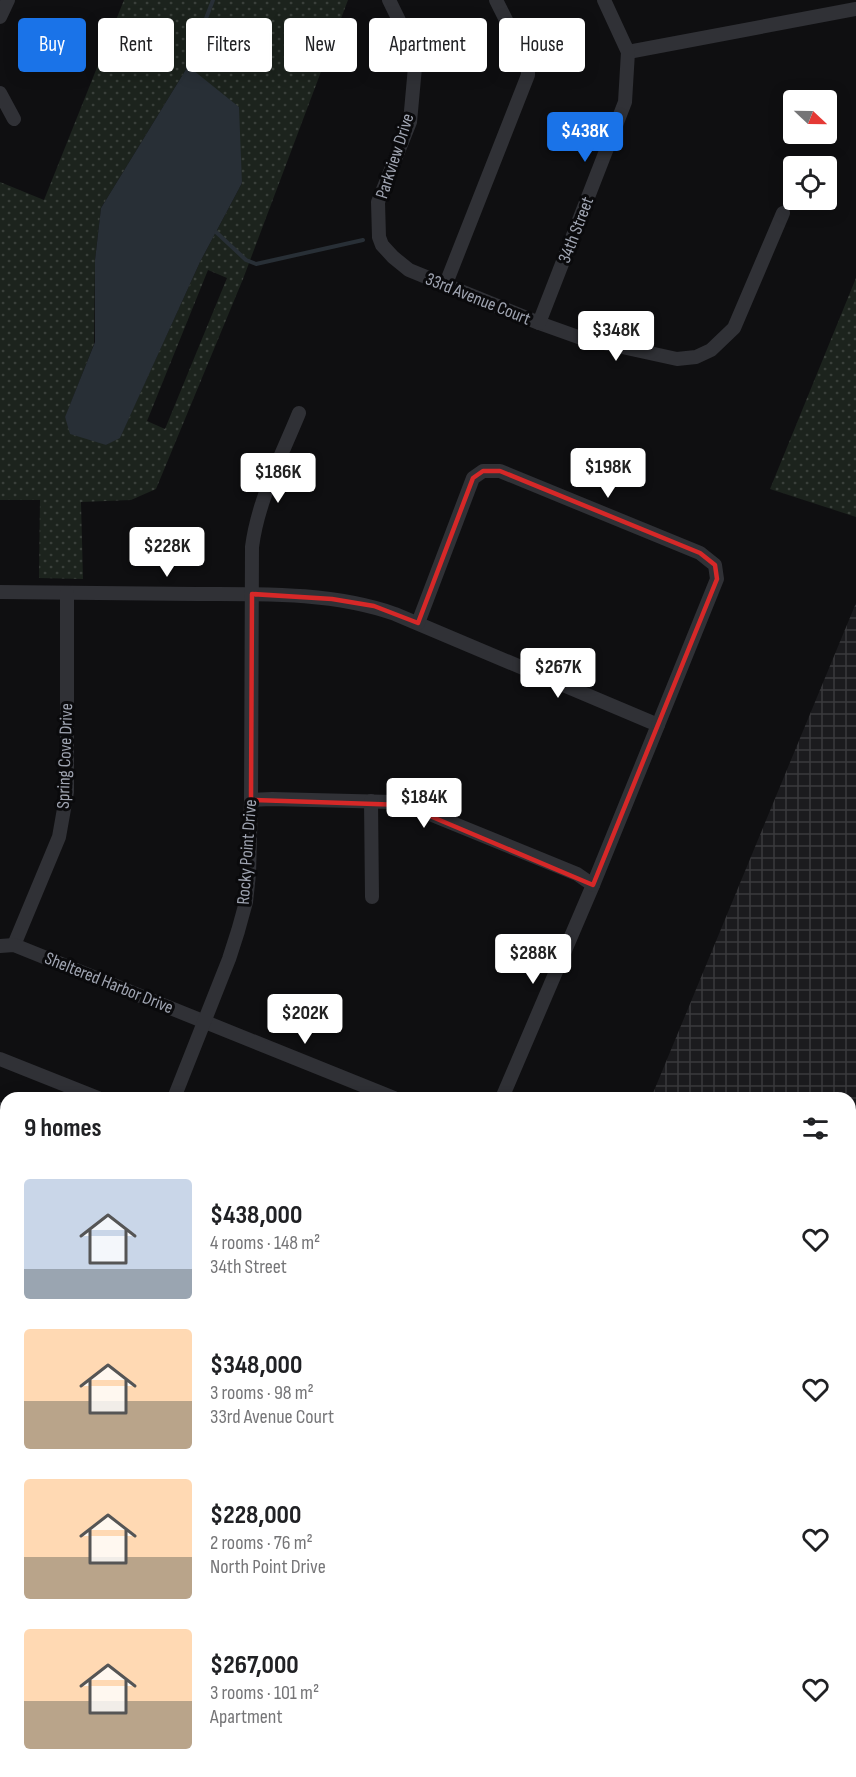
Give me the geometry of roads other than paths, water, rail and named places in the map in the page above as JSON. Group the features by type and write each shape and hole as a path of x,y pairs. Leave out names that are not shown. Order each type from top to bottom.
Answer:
{"street":[{"path":"0,17 9,0"},
{"name":"Parkview Drive","path":"382,245 379,237 378,202 410,122 416,67 412,47 389,0"},
{"path":"445,286 528,75 528,64 496,0"},
{"name":"34th Street","path":"539,323 625,102 628,52 604,0"},
{"path":"628,52 856,9"},
{"path":"0,93 14,119"},
{"name":"33rd Avenue Court","path":"382,245 409,270 539,323 581,338 678,359 696,357 711,350 734,328 783,213"},
{"name":"Rocky Point Drive","path":"176,1092 205,1022 238,931 246,902 251,800 254,524 299,413"},
{"path":"418,623 473,478 483,471 500,471 700,553 716,564 717,579 593,885 505,1092"},
{"path":"0,592 252,594 332,598 374,606 658,725"},
{"name":"Spring Cove Drive","path":"7,946 59,837 63,818 67,792 67,593"},
{"path":"251,800 392,802 425,812 577,874 593,885"},
{"path":"370,801 372,897"},
{"name":"Sheltered Harbor Drive","path":"7,946 379,1092"},
{"path":"0,1059 83,1092"}],"waterway":[{"path":"206,18 213,0"},
{"path":"216,232 246,260 256,264 363,240"}]}
